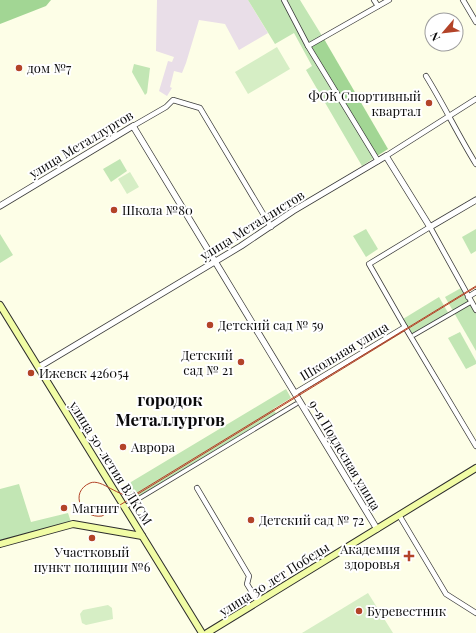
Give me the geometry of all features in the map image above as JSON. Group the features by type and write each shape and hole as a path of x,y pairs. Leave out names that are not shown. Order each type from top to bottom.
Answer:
{"main road":[{"name":"улица 50-летия ВЛКСМ","path":"0,305 202,633"},
{"name":"улица 30 лет Победы","path":"207,633 476,468"},
{"path":"0,544 74,524 142,536"}],"street":[{"path":"284,0 308,46 378,161"},
{"path":"374,0 378,6"},
{"path":"308,46 389,0"},
{"path":"463,0 476,22"},
{"path":"426,76 450,116 452,125 476,164"},
{"name":"улица Металлистов","path":"39,367 216,261 271,227 293,211 378,161 476,99"},
{"name":"улица Металлургов","path":"0,206 166,107 173,100 200,108 271,227"},
{"name":"9-я Подлесная улица","path":"133,126 377,529"},
{"path":"386,156 430,227 476,310"},
{"path":"476,200 369,264 476,446"},
{"path":"468,297 476,292"},
{"path":"414,335 471,302"},
{"name":"Школьная улица","path":"295,393 405,327"},
{"path":"125,507 296,404"},
{"path":"196,488 249,576 247,584 258,602"},
{"path":"399,515 446,594 476,613"}],"shaded area":[{"path":"157,0 248,0 268,33 239,50 225,24 199,20 182,73 174,71 170,87 172,88 167,96 159,91 168,61 172,62 174,57 156,51"}],"green space":[{"path":"0,0 51,0 46,6 0,24"},
{"path":"248,0 300,0 324,39 377,156 362,166 306,70 312,66 294,33 275,44"},
{"path":"324,39 388,149 377,156 311,46"},
{"path":"277,47 290,69 248,94 235,72"},
{"path":"134,64 150,68 147,93 145,95 132,72"},
{"path":"120,159 127,171 111,182 103,169"},
{"path":"130,172 139,187 127,194 118,179"},
{"path":"366,229 378,249 366,257 353,236"},
{"path":"476,229 476,251 471,254 462,237"},
{"path":"0,234 13,255 0,263"},
{"path":"461,288 476,314 476,351 445,297"},
{"path":"439,297 450,316 414,337 403,319"},
{"path":"460,332 476,361 476,364 466,369 448,338"},
{"path":"286,389 291,398 273,409 277,415 134,500 126,485"},
{"path":"19,484 31,522 68,513 71,522 0,541 0,489"},
{"name":"Буревестник","path":"368,593 393,633 302,633"},
{"path":"108,605 112,608 113,619 86,625 82,623 80,614 83,610"}],"tram line":[{"path":"476,286 134,495 122,494 95,482 90,483 80,492 80,504 88,513 95,516 102,516 476,287"}],"place":[{"name":"дом №7","path":"19,68"},
{"name":"ФОК Спортивный квартал","path":"429,103"},
{"name":"Школа №80","path":"114,210"},
{"name":"Детский сад № 59","path":"210,325"},
{"name":"Детский сад № 21","path":"241,362"},
{"name":"Ижевск 426054","path":"31,373"},
{"name":"Аврора","path":"123,447"},
{"name":"Магнит","path":"64,508"},
{"name":"Детский сад № 72","path":"251,520"},
{"name":"Участковый пункт полиции №6","path":"92,538"},
{"name":"Академия здоровья","path":"409,556"},
{"name":"Буревестник","path":"359,611"}],"district":[{"name":"городок Металлургов","path":"170,410"}]}
